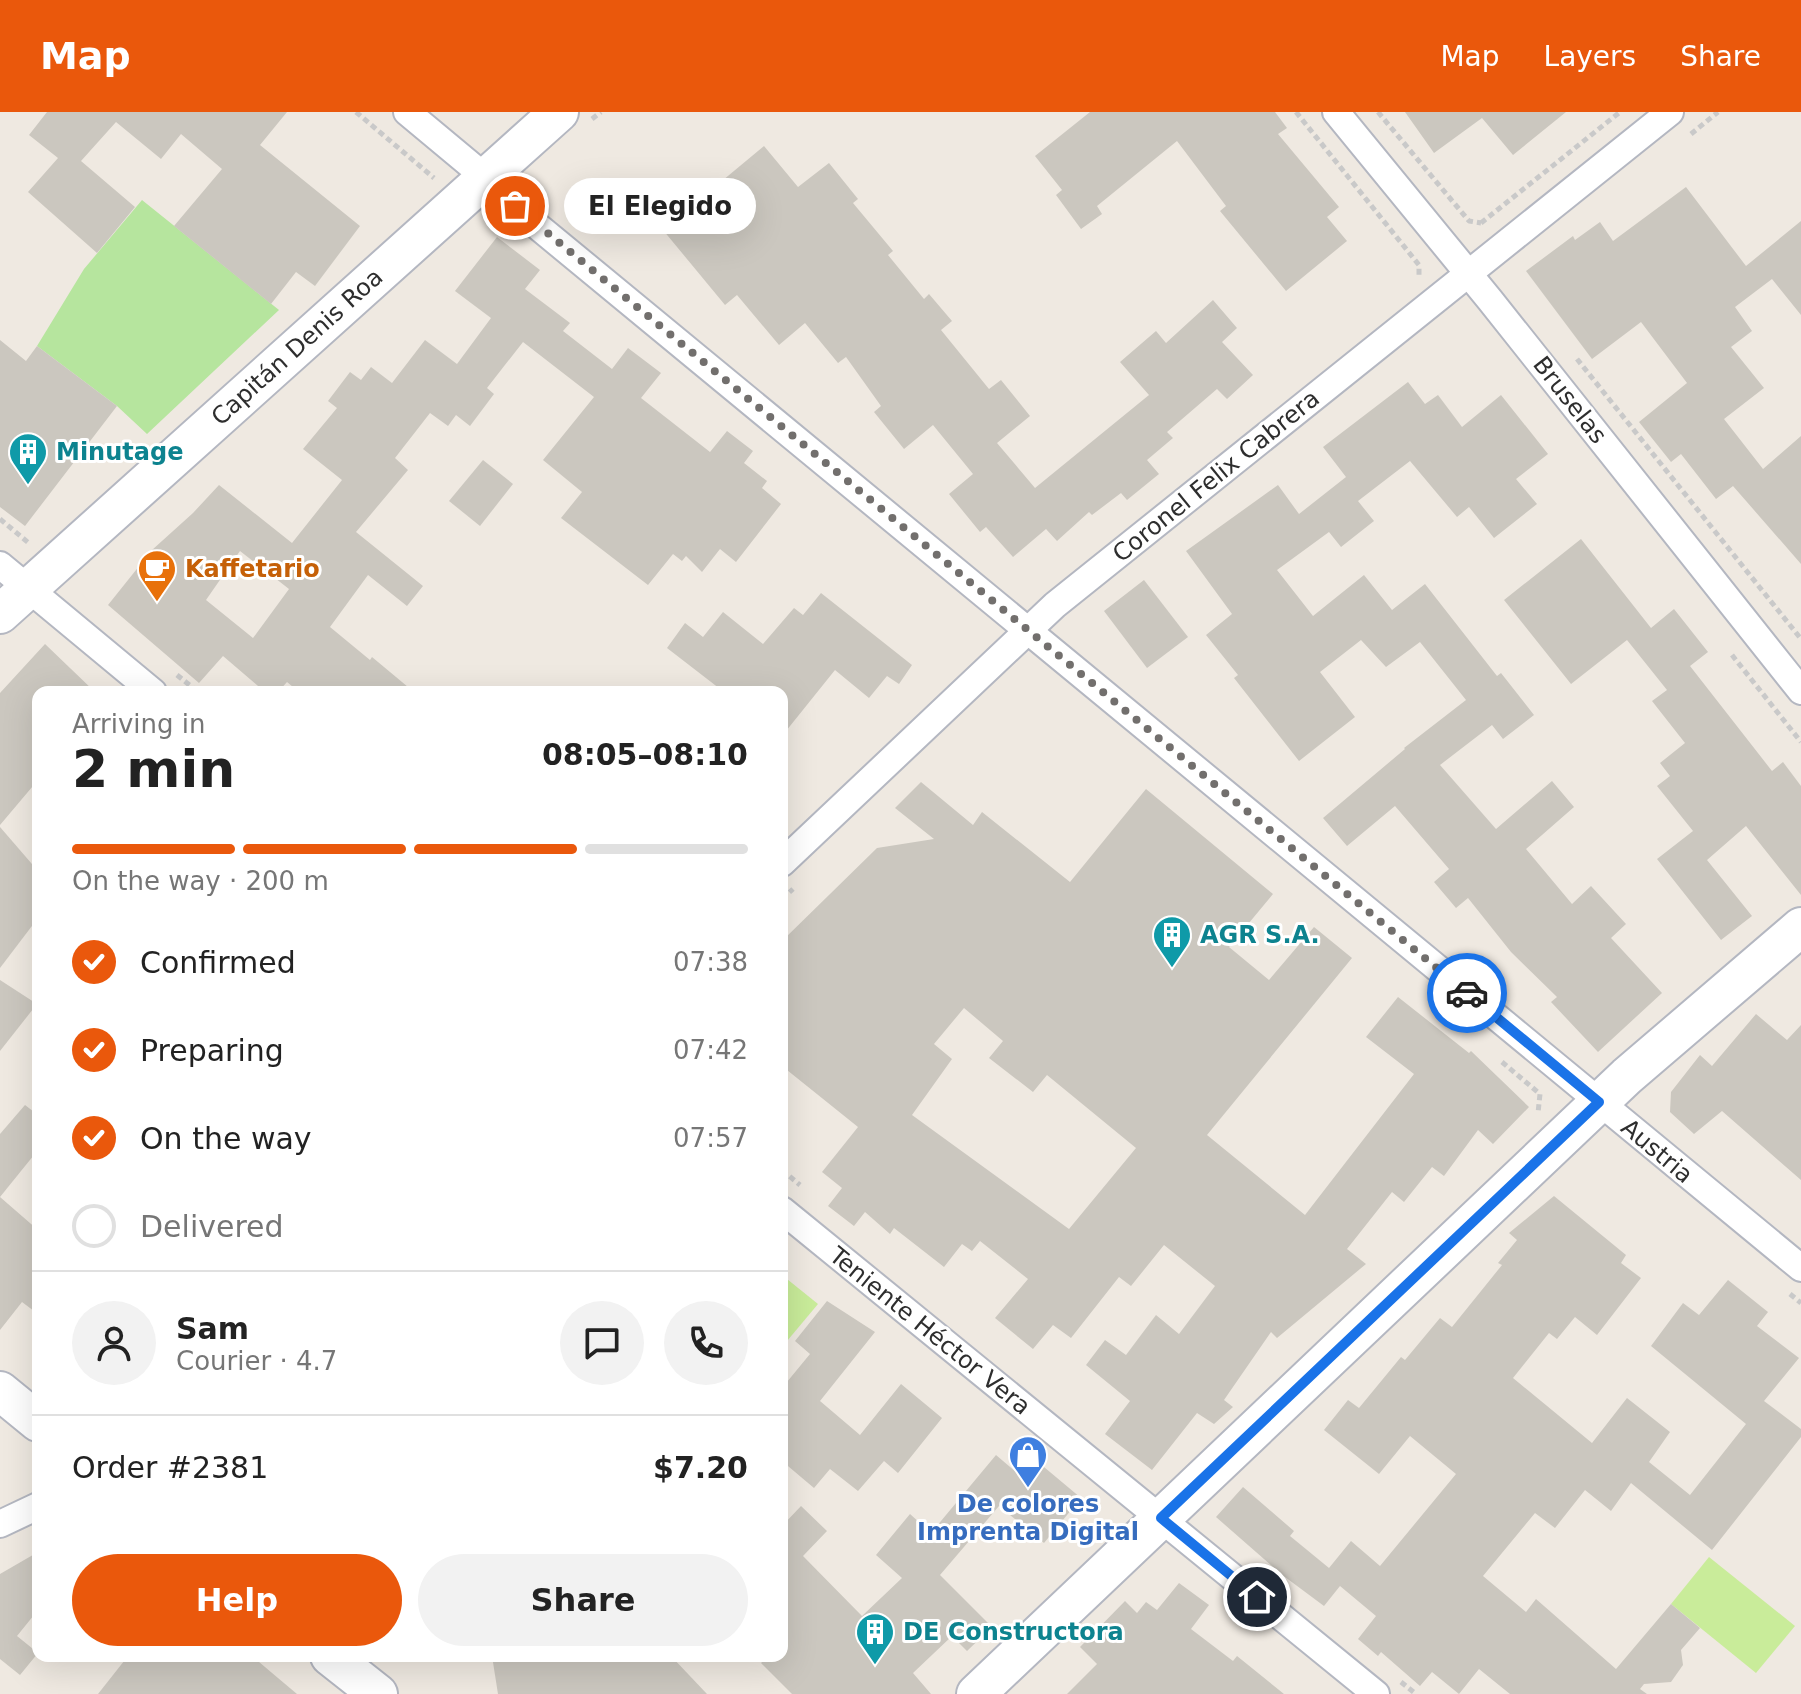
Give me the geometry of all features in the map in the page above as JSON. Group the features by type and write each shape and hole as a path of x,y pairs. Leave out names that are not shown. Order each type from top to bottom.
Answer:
{"street":[{"name":"Austria","path":"407,112 485,177 530,220 1801,1268"},
{"name":"Capitán Denis Roa","path":"0,614 14,577 559,112"},
{"name":"Bruselas","path":"1336,112 1801,691"},
{"name":"Coronel Felix Cabrera","path":"788,857 1079,585 1670,112"},
{"path":"14,577 146,686"},
{"path":"976,1694 1599,1102 1801,927"},
{"name":"Teniente Héctor Vera","path":"788,1215 1376,1694"},
{"path":"0,1391 32,1417"},
{"path":"0,1524 32,1509"},
{"path":"338,1662 378,1694"}],"path":[{"path":"356,112 434,176 435,184"},
{"path":"1296,112 1419,265 1419,276"},
{"path":"1378,112 1469,221 1481,223 1620,112"},
{"name":"Bruselas","path":"1574,356 1801,639"},
{"path":"0,519 31,544 37,545"},
{"path":"788,893 793,888"},
{"path":"1492,1054 1540,1094 1540,1111 1529,1122"},
{"path":"788,1175 807,1191"},
{"path":"1789,1293 1801,1303"}],"green space":[{"path":"142,200 279,310 147,434 117,406 37,346 84,269"},
{"path":"788,1280 818,1304 788,1340"},
{"path":"1709,1557 1795,1626 1756,1673 1671,1604"}],"building":[{"path":"47,112 287,112 260,145 360,226 315,286 296,272 271,304 174,226 222,169 181,134 161,159 116,122 81,161 135,207 97,253 28,192 58,158 29,135"},
{"path":"1090,112 1275,112 1287,128 1278,134 1339,207 1327,217 1347,241 1286,291 1220,211 1226,206 1177,141 1097,206 1102,214 1081,229 1056,195 1062,190 1035,156"},
{"path":"1405,112 1566,112 1513,155 1482,118 1434,153"},
{"path":"764,146 798,187 829,163 858,199 853,203 893,251 888,255 924,299 929,294 952,321 941,330 989,389 1001,380 1030,416 997,443 1035,488 1149,395 1120,362 1156,331 1166,343 1213,300 1237,328 1222,342 1253,375 1227,399 1217,389 1167,432 1173,438 1147,460 1159,474 1127,500 1121,493 1092,515 1089,512 1057,541 1046,529 1013,557 986,527 980,532 949,494 973,474 933,425 904,449 874,412 881,406 846,357 838,363 805,323 779,345 737,295 725,305 663,230"},
{"path":"1686,187 1746,266 1801,221 1801,315 1772,279 1735,307 1752,331 1731,347 1764,388 1724,419 1763,469 1801,436 1801,564 1733,486 1716,499 1681,454 1671,462 1639,422 1687,383 1641,322 1592,359 1526,271 1573,236 1575,240 1600,222 1613,241"},
{"path":"497,237 540,270 525,289 570,323 563,331 612,369 628,348 661,373 641,398 710,452 727,431 753,451 744,463 767,481 762,488 781,504 736,562 720,549 702,572 686,556 682,561 673,554 648,585 561,518 582,492 543,460 594,397 523,342 487,388 494,394 470,426 456,415 448,426 430,413 395,458 408,470 356,532 423,586 407,606 368,575 330,627 407,686 292,686 287,682 283,686 258,686 223,656 199,683 108,605 152,550 219,485 292,543 342,480 303,449 337,408 328,401 350,372 361,380 371,367 392,383 425,340 457,364 491,318 455,291","holes":["240,551 289,589 253,638 206,600"]},
{"path":"0,340 26,361 37,346 117,406 25,526 0,507"},
{"path":"1408,382 1425,404 1438,395 1462,427 1501,395 1548,454 1516,479 1537,504 1494,538 1469,507 1457,517 1410,461 1358,501 1374,521 1341,547 1329,532 1277,570 1313,616 1364,575 1392,610 1425,584 1497,676 1501,673 1534,715 1503,739 1492,725 1440,765 1496,829 1552,781 1574,807 1526,849 1572,904 1591,886 1626,924 1611,938 1662,993 1598,1052 1551,1002 1557,997 1511,952 1468,898 1456,908 1434,882 1449,869 1395,806 1347,846 1323,818 1404,748 1466,700 1420,642 1386,667 1361,640 1320,672 1355,717 1299,761 1234,678 1238,675 1206,635 1232,614 1186,551 1278,485 1299,514 1346,477 1323,447"},
{"path":"483,460 513,484 480,526 449,501"},
{"path":"1581,539 1651,628 1674,609 1708,652 1690,666 1772,771 1783,762 1801,786 1801,895 1746,826 1707,860 1752,916 1721,940 1657,859 1693,831 1657,786 1670,776 1660,763 1685,743 1652,701 1667,690 1627,640 1571,684 1504,600"},
{"path":"1144,580 1188,637 1147,668 1104,611"},
{"path":"821,593 912,665 899,684 887,676 869,698 835,670 788,729 788,686 716,686 667,648 685,623 703,637 723,612 763,644 794,608 803,615"},
{"path":"45,644 89,686 32,686 32,787 0,825 0,693"},
{"path":"921,782 973,825 982,812 1070,882 1146,789 1273,894 1229,947 1269,980 1314,927 1352,958 1207,1135 1305,1215 1414,1074 1366,1037 1398,997 1469,1053 1471,1051 1529,1107 1493,1144 1478,1130 1444,1176 1432,1167 1404,1202 1392,1192 1347,1249 1366,1264 1277,1338 1271,1332 1224,1400 1233,1407 1214,1424 1197,1413 1152,1470 1105,1434 1130,1401 1086,1365 1105,1340 1126,1355 1156,1315 1179,1334 1215,1286 1164,1245 1131,1286 1119,1277 1071,1338 1053,1325 1033,1349 995,1318 1028,1279 980,1241 972,1251 962,1244 944,1267 894,1228 890,1234 865,1212 854,1226 828,1206 842,1188 822,1172 858,1127 788,1071 788,935 877,848 934,839 895,808","holes":["964,1008 1003,1041 989,1058 1033,1092 1047,1075 1136,1148 1069,1229 912,1115 952,1059 934,1044"]},
{"path":"0,827 32,864 32,926 0,968"},
{"path":"0,980 32,1001 32,1010 0,1051"},
{"path":"1756,1014 1787,1040 1801,1025 1801,1180 1722,1111 1694,1134 1670,1112 1671,1092 1700,1055 1712,1066"},
{"path":"25,1105 32,1110 32,1157 0,1197 0,1134"},
{"path":"1554,1196 1626,1255 1621,1263 1641,1278 1597,1335 1575,1317 1557,1339 1549,1333 1513,1378 1592,1443 1627,1398 1670,1432 1649,1462 1690,1495 1746,1424 1651,1346 1683,1303 1699,1315 1728,1280 1768,1312 1757,1326 1799,1358 1764,1401 1801,1429 1801,1437 1712,1550 1631,1483 1611,1511 1585,1490 1555,1528 1535,1513 1483,1576 1526,1612 1536,1599 1616,1669 1671,1604 1700,1628 1681,1650 1683,1665 1671,1682 1644,1684 1640,1689 1647,1694 1510,1694 1479,1669 1459,1694 1432,1672 1420,1686 1381,1652 1378,1656 1358,1639 1376,1616 1340,1586 1324,1606 1281,1574 1216,1517 1243,1487 1294,1531 1290,1536 1329,1568 1351,1541 1380,1566 1456,1474 1410,1436 1379,1474 1324,1430 1348,1400 1359,1408 1401,1357 1405,1360 1440,1318 1452,1327 1502,1265 1498,1263 1517,1240 1509,1233"},
{"path":"0,1197 32,1225 32,1310 22,1302 0,1330"},
{"path":"827,1301 875,1332 820,1401 860,1435 901,1384 942,1418 898,1473 884,1461 858,1491 830,1469 814,1488 788,1466 788,1381 810,1354 795,1341"},
{"path":"996,1455 1024,1479 1038,1462 1081,1498 1044,1543 999,1506 940,1575 992,1627 967,1651 952,1636 913,1673 931,1694 792,1694 761,1663 788,1662 788,1520 801,1506 827,1531 803,1556 862,1616 902,1578 876,1555 910,1514 931,1533"},
{"path":"32,1555 32,1617 17,1636 32,1648 32,1660 20,1675 0,1659 0,1574"},
{"path":"1179,1583 1209,1605 1191,1629 1233,1661 1237,1656 1284,1694 1067,1694 1097,1664 1080,1647 1125,1601 1137,1613 1146,1602 1157,1610"},
{"path":"123,1662 259,1662 297,1694 98,1694"},
{"path":"493,1662 677,1662 707,1694 498,1694"}],"way so far":[{"path":"515,206 1467,993"}],"place":[{"name":"El Elegido","path":"515,206"},
{"name":"Minutage","path":"28,486"},
{"name":"Kaffetario","path":"157,603"},
{"name":"AGR S.A.","path":"1172,969"},
{"name":"De colores Imprenta Digital","path":"1028,1489"},
{"name":"DE Constructora","path":"875,1666"}],"route":[{"path":"1257,1597 1161,1518 1599,1102 1467,993"}]}
